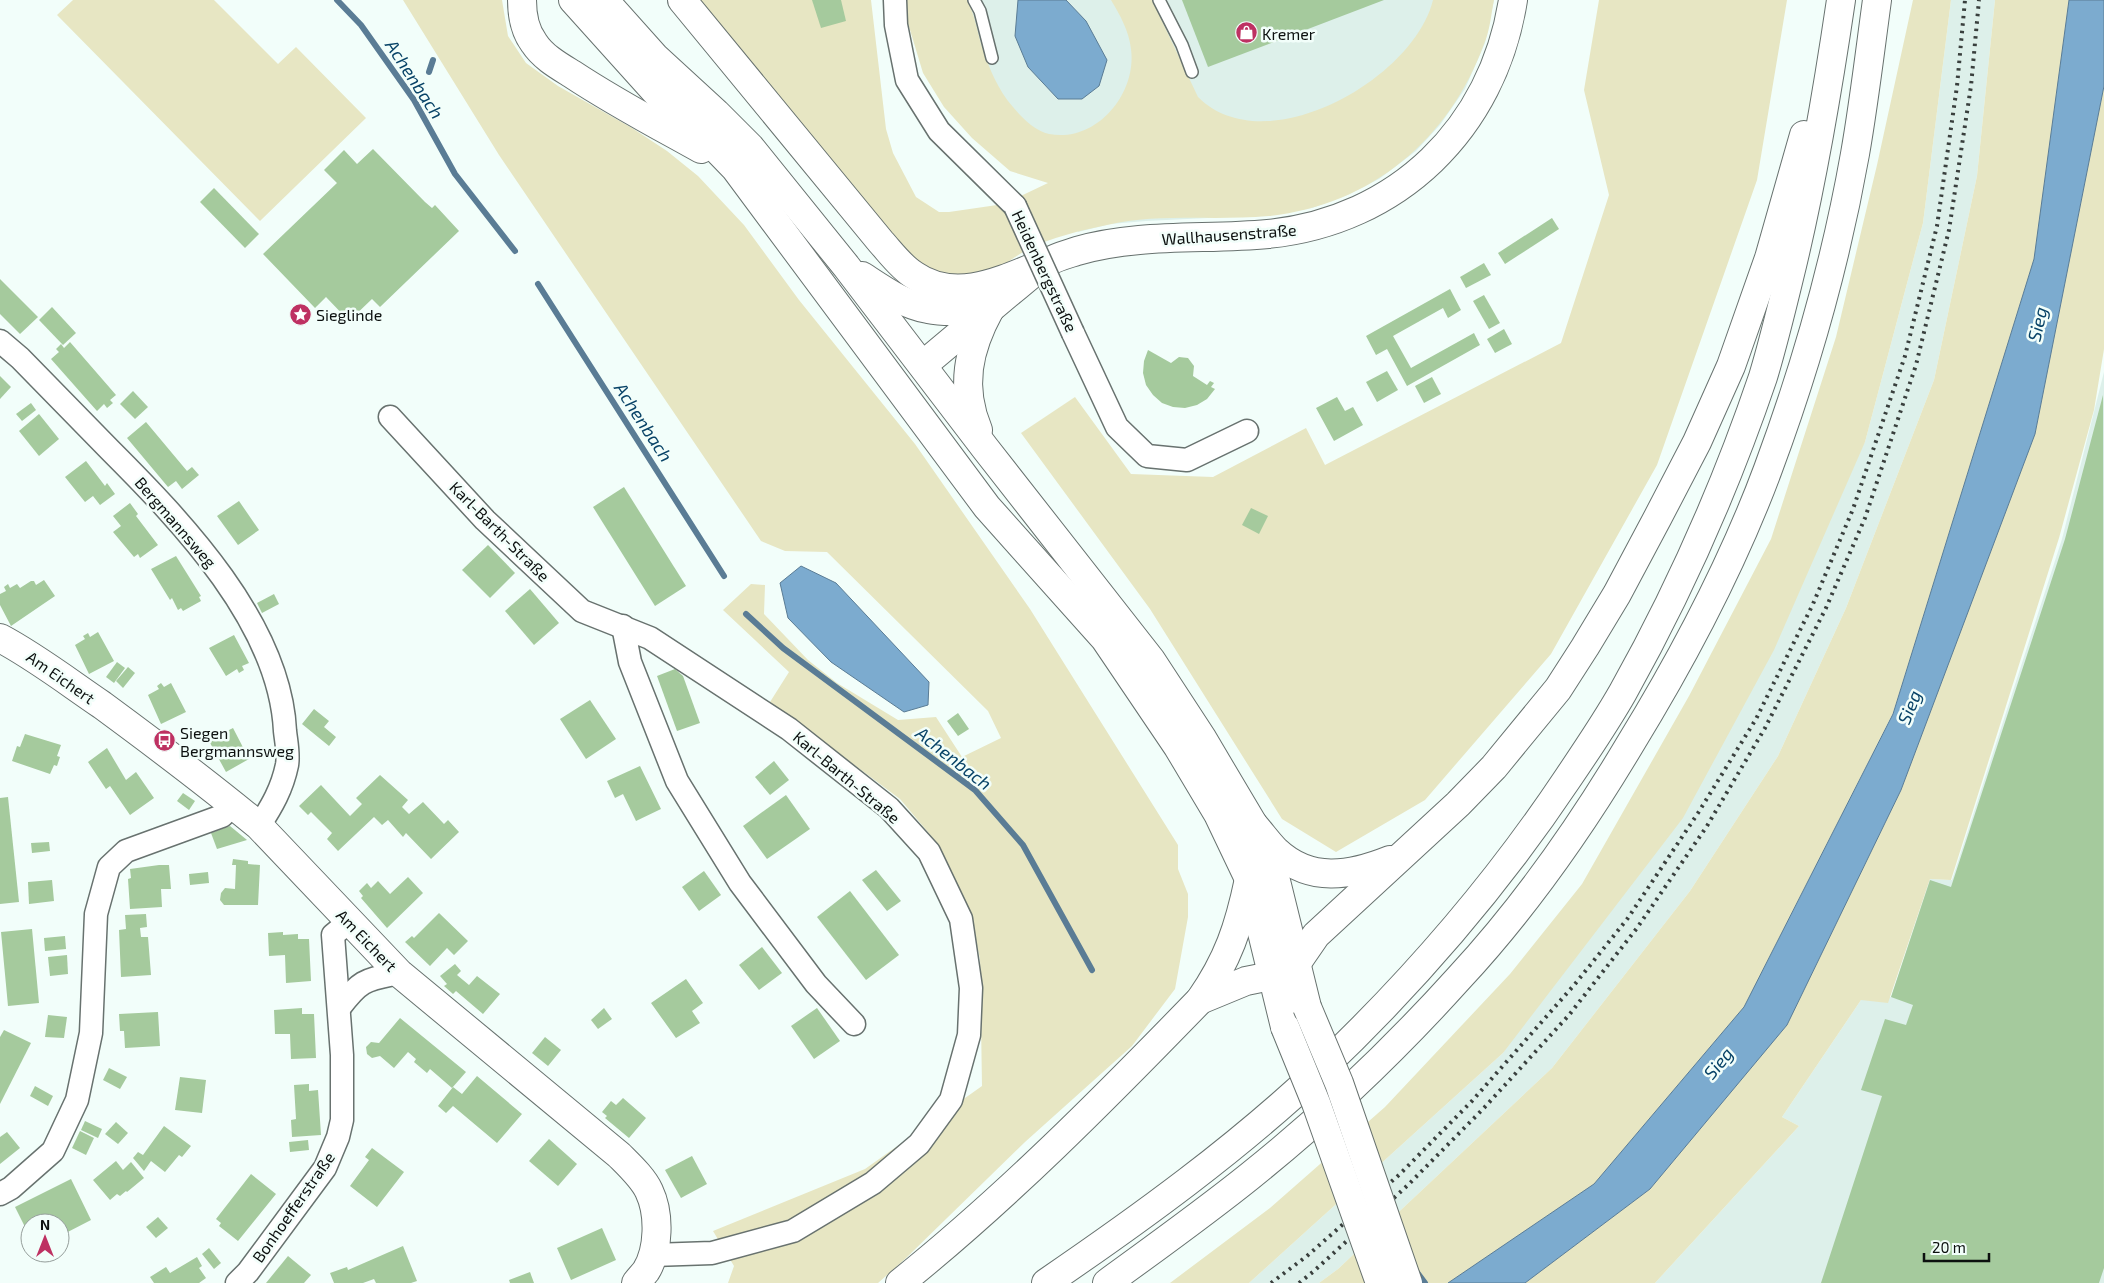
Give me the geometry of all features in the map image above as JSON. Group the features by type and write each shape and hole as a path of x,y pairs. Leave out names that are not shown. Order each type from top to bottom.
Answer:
{"main road":[{"path":"522,0 522,11 526,28 534,44 547,58 596,90 735,168"},
{"path":"573,0 663,100 705,137 735,168 987,507 1105,639 1178,747 1218,814 1249,879 1284,1027 1316,1103 1380,1283"},
{"path":"604,0 655,57 750,147 846,266 985,448 1152,660 1254,824 1276,851 1293,864 1309,871 1329,874 1348,874 1372,868 1400,856"},
{"path":"682,0 881,242 912,275 933,286 956,290 985,285 1049,261"},
{"name":"Wallhausenstraße","path":"897,385 1049,261 1076,251 1107,244 1145,240 1267,234 1298,230 1328,222 1357,211 1384,197 1410,180 1433,160 1454,137 1472,112 1488,85 1500,57 1508,29 1513,0"},
{"path":"1200,1000 1246,981 1271,976 1296,964 1316,935 1458,804 1494,767 1558,689 1617,594 1697,442 1730,366 1769,258 1801,149 1840,0"},
{"path":"1046,1283 1175,1191 1235,1144 1316,1074 1368,1023 1431,957 1485,893 1541,818 1617,702 1664,614 1703,534 1763,374 1803,221 1818,153 1840,0"},
{"path":"1107,1283 1195,1220 1328,1109 1460,977 1513,914 1572,836 1647,717 1698,626 1736,544 1768,471 1798,384 1819,308 1854,157 1877,0"},
{"path":"846,266 906,302 927,309 951,311 990,309"},
{"path":"985,448 969,402 968,378 970,354 978,330 990,309"},
{"name":"Am Eichert","path":"0,638 29,653 140,733 233,805 258,826 399,973 619,1155 638,1175 649,1191 656,1212 653,1255 646,1271 636,1283"},
{"path":"1254,824 1276,881 1307,1007 1339,1083 1408,1283"},
{"path":"900,1283 990,1206 1062,1139 1200,1000 1218,974 1232,943 1242,912 1249,879"}],"street":[{"name":"Heidenbergstraße","path":"894,0 896,25 907,80 939,131 1015,206 1117,427 1147,456 1187,460 1247,431"},
{"name":"Bergmannsweg","path":"0,341 20,358 142,482 208,556 243,608 272,666 284,715 287,763 278,797 258,826"},
{"name":"Karl-Barth-Straße","path":"390,417 485,520 582,612 623,626 650,638 789,729 889,808 929,852 961,919 971,988 969,1035 951,1100 919,1144 879,1177 793,1231 712,1253 653,1255"},
{"path":"623,626 630,662 677,781 740,883 816,984 854,1024"},
{"path":"0,1194 11,1188 53,1151 78,1100 91,1033 96,914 109,867 126,851 222,816 233,805"},
{"name":"Bonhoefferstraße","path":"237,1283 248,1272 319,1176 333,1152 342,1120 342,1055 340,1007 333,935 350,921"},
{"path":"340,1007 355,988 371,979 399,973"}],"lane":[{"path":"974,0 980,11 992,58"},
{"path":"1159,0 1182,45 1192,72"}],"shaded area":[{"path":"942,0 1494,0 1485,43 1465,89 1440,125 1416,151 1379,179 1347,195 1312,208 1269,215 1110,224 1078,232"},
{"path":"1951,0 1995,0 1977,176 1934,380 1846,608 1778,756 1690,891 1552,1068 1338,1269 1319,1283 1249,1283 1503,1053 1865,442 1923,223"},
{"path":"2104,372 2104,1283 1655,1283 1799,1126 1782,1117 1861,1000 1891,997 1930,879 1952,880 2062,539"}],"green space":[{"path":"73,0 214,0 278,64 296,47 366,118 260,221 57,15"},
{"path":"403,0 502,0 508,36 526,63 558,86 632,128 667,151 698,176 744,225 799,300 915,444 1030,609 1178,845 1178,869 1188,894 1188,917 1175,989 1132,1046 1025,1142 878,1283 728,1283 734,1266 713,1231 865,1169 982,1086 980,959 969,908 938,844 900,799 770,702 789,672 723,610 751,584 765,585 764,614 808,660 837,683 898,720 936,717 962,757 1001,738 988,711 827,552 785,551 761,541 499,155"},
{"path":"697,0 871,0 886,129 893,153 916,197 939,212 949,212 1004,204 1048,183 1010,171 972,138 944,107 923,73 901,0 967,0 994,78 1016,111 1044,133 1066,135 1082,131 1097,123 1110,112 1120,98 1127,83 1131,66 1130,42 1124,23 1111,0 1152,0 1198,97 1227,115 1260,121 1297,117 1334,103 1368,83 1398,58 1420,30 1433,0 1494,0 1486,39 1469,79 1450,110 1427,138 1402,162 1373,182 1341,198 1306,209 1269,216 1147,219 1107,225 1036,245 991,271 979,275 958,277 939,273 909,259"},
{"path":"1599,0 1787,0 1757,180 1657,465 1551,654 1425,800 1336,852 1282,819 1150,609 1021,433 1075,397 1131,474 1213,477 1306,428 1325,465 1561,343 1609,195 1584,90"},
{"path":"1913,0 1951,0 1923,223 1865,442 1774,650 1683,818 1503,1053 1249,1283 1170,1283 1270,1208 1385,1107 1510,974 1582,884 1689,696 1771,539 1836,337 1877,165"},
{"path":"1995,0 2069,0 2034,259 1893,713 1744,1007 1594,1184 1448,1283 1319,1283 1338,1269 1552,1068 1690,891 1778,756 1846,608 1934,380 1977,176"},
{"path":"2104,86 2104,349 2094,410 2059,538 1951,880 1930,879 1888,1003 1861,1000 1782,1117 1799,1126 1655,1283 1525,1283 1650,1189 1787,1025 1901,790 2035,434"}],"water":[{"path":"1018,0 1066,0 1086,21 1107,60 1099,86 1082,99 1058,99 1028,67 1015,36"},
{"name":"Sieg","path":"2069,0 2104,0 2104,86 2035,434 1901,790 1787,1025 1650,1189 1525,1283 1448,1283 1594,1184 1744,1007 1893,714 2034,259"},
{"path":"801,566 836,583 929,682 928,705 904,712 831,662 788,618 780,583"}],"building":[{"path":"812,0 841,0 846,21 821,28"},
{"name":"Kremer","path":"1182,0 1384,0 1208,67"},
{"path":"373,149 425,202 432,208 435,205 459,231 380,307 372,299 349,321 326,297 315,308 263,254 337,183 324,170 344,150 357,164"},
{"path":"214,188 259,234 245,248 200,202"},
{"path":"1552,218 1559,229 1505,264 1498,253"},
{"path":"1484,263 1491,275 1466,288 1460,277"},
{"path":"0,279 38,317 20,334 0,314"},
{"path":"1450,289 1461,310 1448,318 1443,308 1393,336 1411,368 1474,333 1480,345 1407,386 1387,349 1376,355 1366,336"},
{"path":"1484,295 1500,323 1489,329 1473,301"},
{"path":"52,307 76,333 63,345 39,320"},
{"path":"1504,329 1512,344 1495,353 1487,339"},
{"path":"70,342 116,395 110,400 113,403 107,408 104,404 97,411 51,359 59,352 56,349 61,344 64,348"},
{"path":"1148,350 1171,363 1179,357 1188,358 1194,366 1193,376 1207,385 1210,381 1214,383 1211,387 1215,389 1207,399 1197,405 1185,408 1173,407 1162,403 1146,385 1143,373 1144,361"},
{"path":"1387,371 1398,390 1377,402 1366,382"},
{"path":"0,376 11,387 0,399"},
{"path":"1432,377 1441,394 1424,403 1415,386"},
{"path":"133,391 148,407 135,419 120,404"},
{"path":"2103,395 2104,1268 2099,1283 1821,1283 1882,1096 1861,1090 1885,1019 1906,1025 1913,1005 1891,997 1930,880 1951,887 2065,539"},
{"path":"1337,397 1345,411 1353,407 1363,425 1334,441 1316,408"},
{"path":"31,403 36,410 22,421 16,414"},
{"path":"39,414 59,439 39,456 19,431"},
{"path":"146,422 187,471 192,467 199,475 182,489 176,481 168,487 127,438"},
{"path":"86,461 105,486 107,483 115,494 100,505 93,496 85,502 65,477"},
{"path":"624,487 686,586 655,606 593,507"},
{"path":"239,501 259,530 238,545 217,516"},
{"path":"130,503 138,514 136,516 158,545 140,558 138,554 134,557 113,532 121,526 113,516"},
{"path":"1251,508 1268,516 1259,534 1242,525"},
{"path":"488,545 515,573 490,598 462,570"},
{"path":"176,556 201,596 199,597 201,601 183,611 181,608 178,610 172,598 170,600 151,569"},
{"path":"44,580 55,596 11,626 0,605 0,594 6,591 4,587 8,584 10,588 17,584 20,588 31,581 34,581 36,585"},
{"path":"530,589 559,623 534,645 505,611"},
{"path":"274,594 279,604 262,613 257,603"},
{"path":"98,632 114,661 89,674 75,645 85,639 83,636 88,633 90,637"},
{"path":"234,635 249,663 242,666 244,670 239,673 237,669 226,676 209,648"},
{"path":"117,662 125,668 114,683 106,677"},
{"path":"128,667 135,673 123,688 116,681"},
{"path":"675,669 683,676 700,723 677,731 657,676"},
{"path":"161,683 164,687 171,683 186,712 161,724 148,695 159,689 157,686"},
{"path":"590,700 616,739 586,759 560,719"},
{"path":"314,709 329,721 324,727 336,737 329,746 302,724"},
{"path":"958,713 969,729 958,736 947,721"},
{"path":"233,728 249,759 226,772 209,741 216,737 214,733 219,730 221,734"},
{"path":"25,734 61,745 57,756 60,757 57,766 54,765 50,774 12,761 17,746 20,747"},
{"path":"107,748 126,780 136,772 154,798 130,815 110,786 106,789 88,762"},
{"path":"774,761 789,780 770,795 755,777"},
{"path":"640,766 661,809 636,821 623,794 615,798 607,781"},
{"path":"380,775 408,800 402,807 409,814 423,802 444,824 448,820 459,832 431,859 406,833 403,837 388,820 382,825 374,817 338,851 327,839 332,833 311,812 308,815 299,806 321,785 350,816 362,804 356,798"},
{"path":"183,793 195,801 189,810 177,801"},
{"path":"786,795 810,829 767,859 743,826"},
{"path":"8,797 19,902 0,904 0,798"},
{"path":"230,826 247,840 217,849 211,833"},
{"path":"49,842 50,851 32,853 31,843"},
{"path":"233,859 248,861 248,864 260,865 258,905 224,905 220,900 221,893 225,888 235,889 236,865 232,865"},
{"path":"169,865 171,889 161,889 162,907 130,909 128,879 131,878 130,869"},
{"path":"876,870 901,901 887,911 862,880"},
{"path":"704,871 721,895 699,911 682,887"},
{"path":"208,872 209,883 190,885 189,874"},
{"path":"408,877 423,893 387,928 361,898 363,896 359,891 367,883 371,888 378,881 390,894"},
{"path":"52,880 54,901 29,904 28,882"},
{"path":"850,891 899,955 866,980 817,917"},
{"path":"439,913 468,941 454,955 447,948 430,966 405,942 412,936 414,938"},
{"path":"146,914 147,927 140,928 141,937 148,937 151,975 121,977 119,930 126,929 125,915"},
{"path":"32,929 39,1003 8,1006 1,932"},
{"path":"283,932 283,935 298,934 298,939 309,939 311,981 286,983 285,955 269,956 268,933"},
{"path":"65,936 66,949 45,951 44,938"},
{"path":"762,947 782,973 759,990 739,965"},
{"path":"67,955 68,974 50,976 48,957"},
{"path":"455,964 461,971 457,975 469,985 477,976 500,994 483,1014 456,991 453,994 444,986 447,984 440,976"},
{"path":"686,979 703,1003 692,1011 700,1023 676,1038 651,1003"},
{"path":"302,1008 302,1014 314,1014 316,1058 291,1059 290,1034 275,1034 274,1010"},
{"path":"604,1008 612,1019 598,1029 591,1020"},
{"path":"817,1008 840,1041 814,1059 791,1026"},
{"path":"158,1012 160,1046 125,1048 124,1031 120,1031 119,1014"},
{"path":"48,1015 67,1017 64,1038 45,1037"},
{"path":"400,1018 466,1072 452,1088 430,1069 427,1073 414,1062 416,1059 408,1052 394,1068 380,1056 372,1058 367,1054 366,1047 371,1042 379,1043"},
{"path":"4,1030 31,1043 0,1104 0,1037"},
{"path":"545,1037 561,1050 548,1066 532,1053"},
{"path":"109,1068 127,1077 120,1089 103,1080"},
{"path":"477,1076 522,1114 497,1143 453,1106 446,1113 438,1106 453,1087 462,1094"},
{"path":"180,1077 206,1080 202,1113 175,1110"},
{"path":"309,1084 309,1091 318,1090 321,1135 292,1137 291,1120 296,1119 294,1085"},
{"path":"35,1086 53,1096 48,1106 30,1096"},
{"path":"623,1098 646,1118 629,1138 605,1118 607,1116 602,1112 611,1101 616,1105"},
{"path":"85,1121 102,1129 98,1138 81,1130"},
{"path":"116,1122 128,1133 118,1144 105,1134"},
{"path":"164,1126 191,1146 182,1157 179,1155 165,1172 151,1161 144,1171 133,1158 138,1152 143,1155"},
{"path":"80,1131 94,1138 86,1155 72,1148"},
{"path":"7,1132 20,1148 0,1164 0,1137"},
{"path":"549,1139 577,1164 558,1186 529,1161"},
{"path":"308,1140 309,1150 290,1152 289,1142"},
{"path":"372,1148 404,1172 377,1207 350,1186 369,1160 365,1157"},
{"path":"692,1156 707,1184 681,1198 665,1170"},
{"path":"116,1161 123,1170 131,1162 144,1178 127,1192 120,1196 117,1194 110,1200 93,1180"},
{"path":"251,1174 276,1194 238,1241 219,1226 221,1223 216,1219"},
{"path":"71,1179 91,1220 70,1231 70,1213 20,1213 20,1217 15,1207"},
{"path":"158,1217 168,1228 156,1238 146,1227"},
{"path":"602,1228 616,1260 571,1280 557,1248"},
{"path":"403,1246 417,1281 411,1283 376,1283 374,1279 363,1283 334,1283 330,1273 347,1267 348,1270"},
{"path":"209,1248 221,1263 214,1269 202,1254"},
{"path":"288,1256 311,1275 304,1283 266,1283"},
{"path":"197,1257 202,1266 199,1268 206,1278 199,1283 154,1283 150,1277 166,1267 170,1273"},
{"path":"530,1272 534,1283 510,1283 509,1280"}],"waterway":[{"name":"Achenbach","path":"337,0 361,25 414,100 455,174 515,251"},
{"path":"429,72 433,60"},
{"name":"Achenbach","path":"538,284 724,576"},
{"name":"Achenbach","path":"746,614 783,648 975,790 1023,845 1092,970"},
{"name":"Achenbach","path":"1416,1271 1425,1283"}],"railway":[{"path":"1271,1283 1307,1256 1400,1174 1472,1101 1575,984 1628,918 1698,813 1756,719 1813,604 1853,509 1905,356 1937,226 1957,86 1965,0"},
{"path":"1299,1283 1408,1185 1483,1109 1569,1015 1637,928 1707,826 1765,728 1826,608 1865,518 1916,365 1949,230 1971,86 1979,0"}],"place":[{"name":"Kremer","path":"1246,33"},
{"name":"Sieglinde","path":"300,314"},
{"name":"Siegen Bergmannsweg","path":"164,741"}]}
